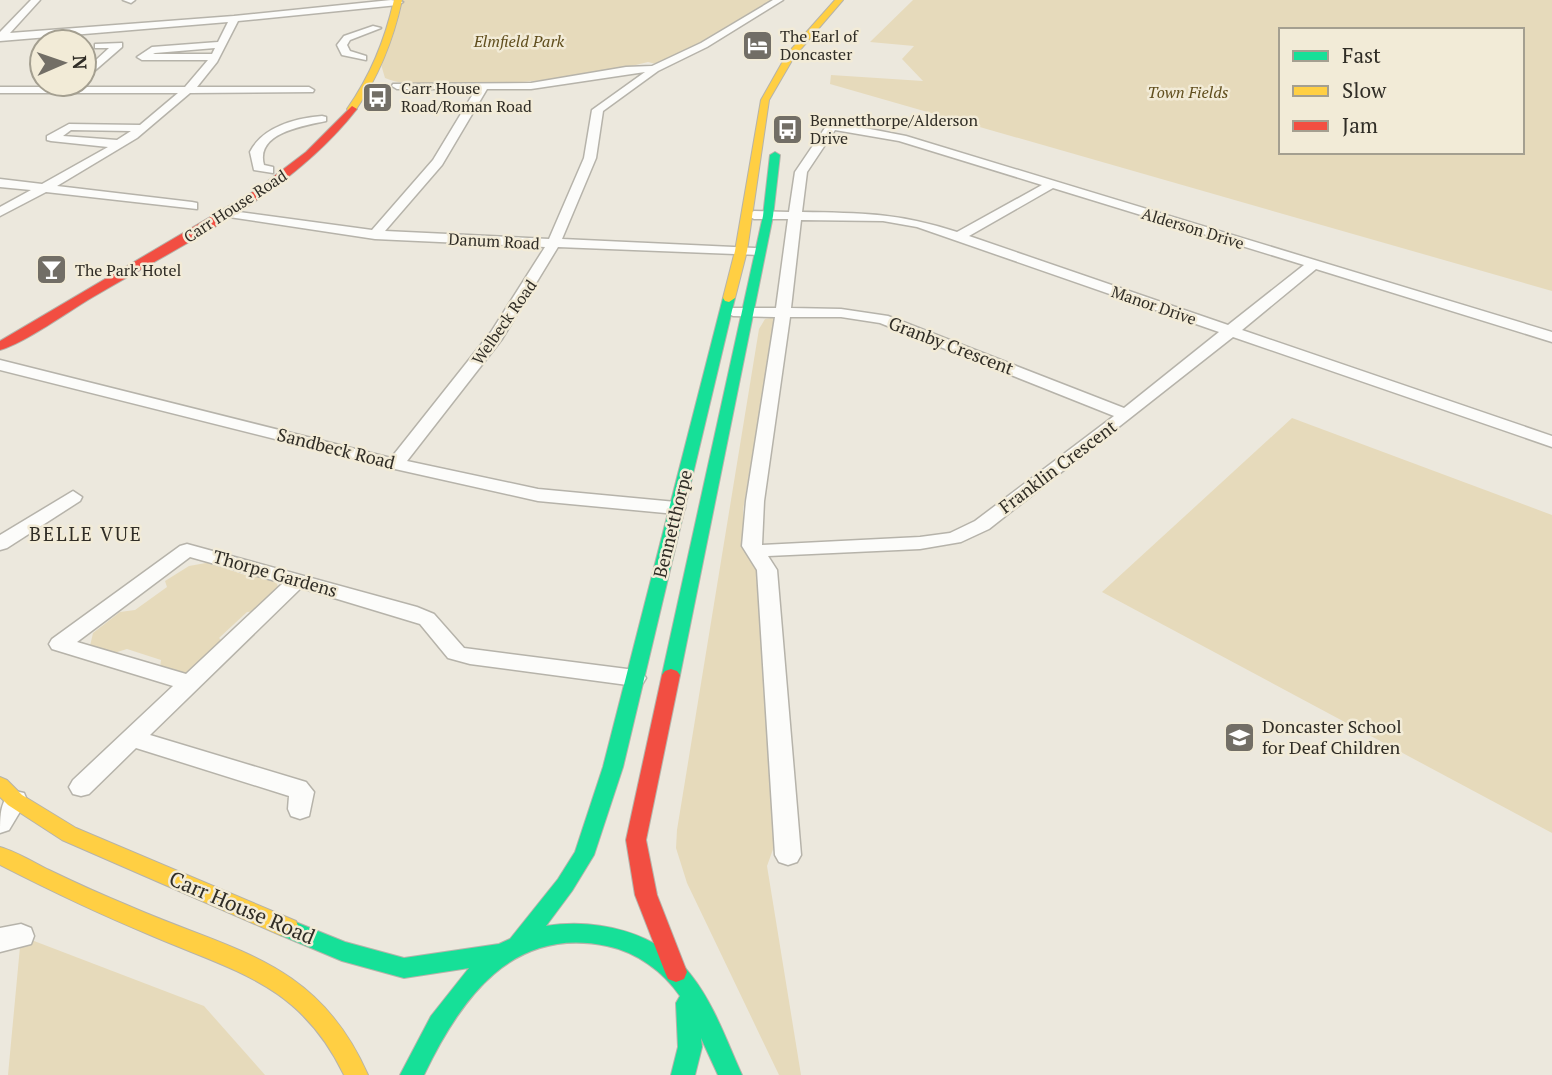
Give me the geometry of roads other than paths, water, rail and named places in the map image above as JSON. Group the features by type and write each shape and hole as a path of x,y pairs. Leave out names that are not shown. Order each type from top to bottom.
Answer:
{"main road":[{"name":"Bennetthorpe","path":"412,1075 426,1044 462,993 511,949 565,885 584,855 613,767 741,251 765,100 790,56 839,0"},
{"name":"Carr House Road","path":"0,346 229,213 289,172 317,147 356,105 370,83 389,41 398,1"},
{"path":"359,63 376,28 380,2"},
{"name":"Bennetthorpe","path":"730,1075 677,974 646,895 636,840 768,216 774,171 776,82"},
{"name":"Carr House Road","path":"24,313 164,234 269,170 326,114"},
{"name":"Carr House Road","path":"7,793 69,834 342,951 404,968 511,949 560,933 598,933 633,942 677,974"},
{"path":"0,855 71,893 249,966 294,991 317,1015 348,1055 356,1075"},
{"path":"683,1075 690,1048 687,992"},
{"path":"317,1015 326,1054"}],"street":[{"path":"1,37 36,0"},
{"path":"270,0 272,16"},
{"path":"397,86 531,86 626,70 654,69 704,45 779,0"},
{"path":"1,37 272,16 398,1"},
{"path":"0,212 45,188 141,128 189,88 214,57 234,19"},
{"path":"359,63 346,53 342,46 347,38 376,28"},
{"path":"98,47 120,45 98,65"},
{"path":"214,57 142,57 152,50 221,45"},
{"path":"98,60 104,60"},
{"name":"Welbeck Road","path":"395,464 491,344 525,296 555,244 588,162 596,136 598,110 654,69"},
{"path":"98,87 309,90"},
{"path":"375,235 438,162 482,88"},
{"path":"0,90 28,89"},
{"name":"Carr House Road","path":"269,170 258,167 256,150 263,141 326,114"},
{"name":"Alderson Drive","path":"801,172 834,124 886,134 1552,337"},
{"path":"118,144 51,138 69,127 141,128"},
{"path":"774,171 801,172 751,546 767,570 788,855"},
{"path":"0,183 192,206"},
{"path":"958,237 1052,184"},
{"name":"Danum Road","path":"229,213 375,235 760,252"},
{"name":"Manor Drive","path":"746,215 883,217 919,224 1552,442"},
{"name":"Franklin Crescent","path":"755,551 920,543 954,538 982,524 1126,415 1314,264"},
{"name":"Granby Crescent","path":"726,312 841,313 883,319 1126,415"},
{"name":"Sandbeck Road","path":"0,365 395,464 538,495 676,508"},
{"path":"0,544 73,497"},
{"name":"Thorpe Gardens","path":"190,683 60,644 187,550 428,619 456,653 470,657 635,678"},
{"path":"81,787 298,580"},
{"path":"131,738 297,789 302,792 300,809"},
{"path":"0,823 7,793"}],"place":[{"name":"The Earl of Doncaster","path":"757,45"},
{"name":"Carr House Road/Roman Road","path":"378,97"},
{"name":"Bennetthorpe/Alderson Drive","path":"787,129"},
{"name":"The Park Hotel","path":"52,270"},
{"name":"Doncaster School for Deaf Children","path":"1239,737"}],"district":[{"name":"BELLE VUE","path":"86,534"}],"park label":[{"name":"Elmfield Park","path":"519,41"},
{"name":"Town Fields","path":"1188,92"}]}
